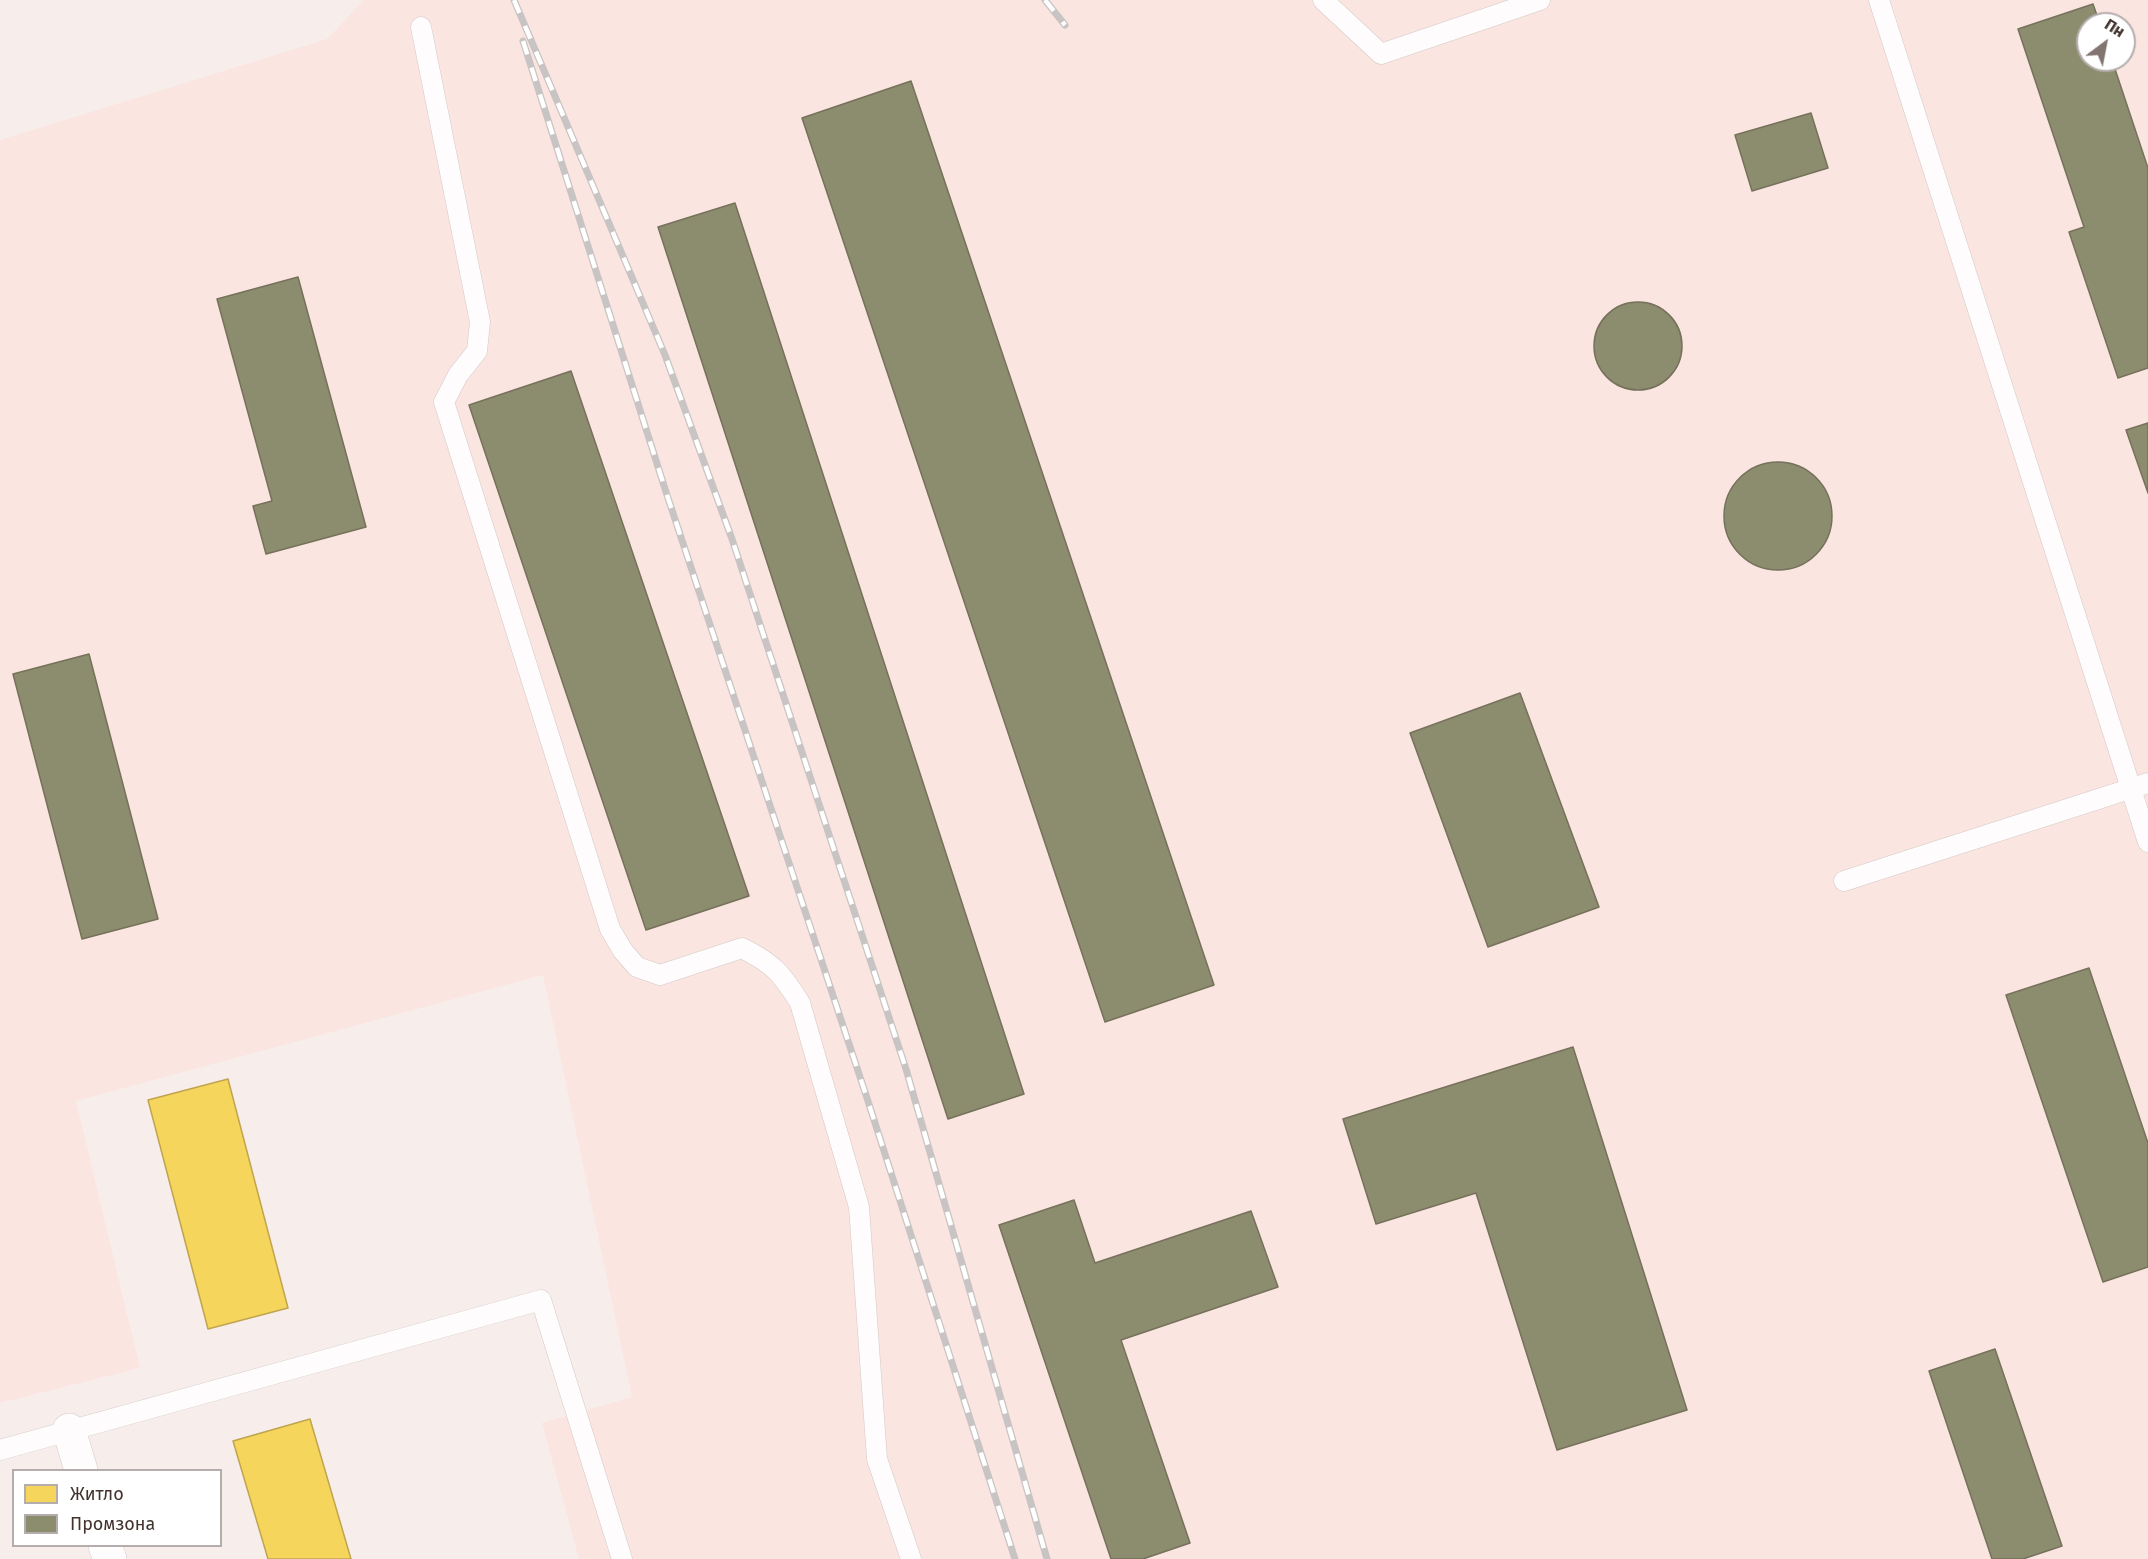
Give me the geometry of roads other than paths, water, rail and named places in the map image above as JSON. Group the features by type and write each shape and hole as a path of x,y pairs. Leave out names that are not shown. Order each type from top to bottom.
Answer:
{"street":[{"path":"69,1430 81,1469"}],"lane":[{"path":"1323,0 1381,54 1540,0"},
{"path":"1879,0 2139,786 2148,842"},
{"path":"422,27 480,322 477,351 458,375 444,402 606,918 623,951 637,967 660,975 742,948 765,960 784,977 800,1004 859,1207 877,1459 911,1559"},
{"path":"1844,881 2139,786"},
{"path":"0,1449 541,1300 622,1559"}],"railway":[{"path":"514,0 665,355 732,539 906,1069 1047,1559"},
{"path":"1045,0 1065,25"},
{"path":"523,41 666,492 867,1098 1015,1559"}]}
